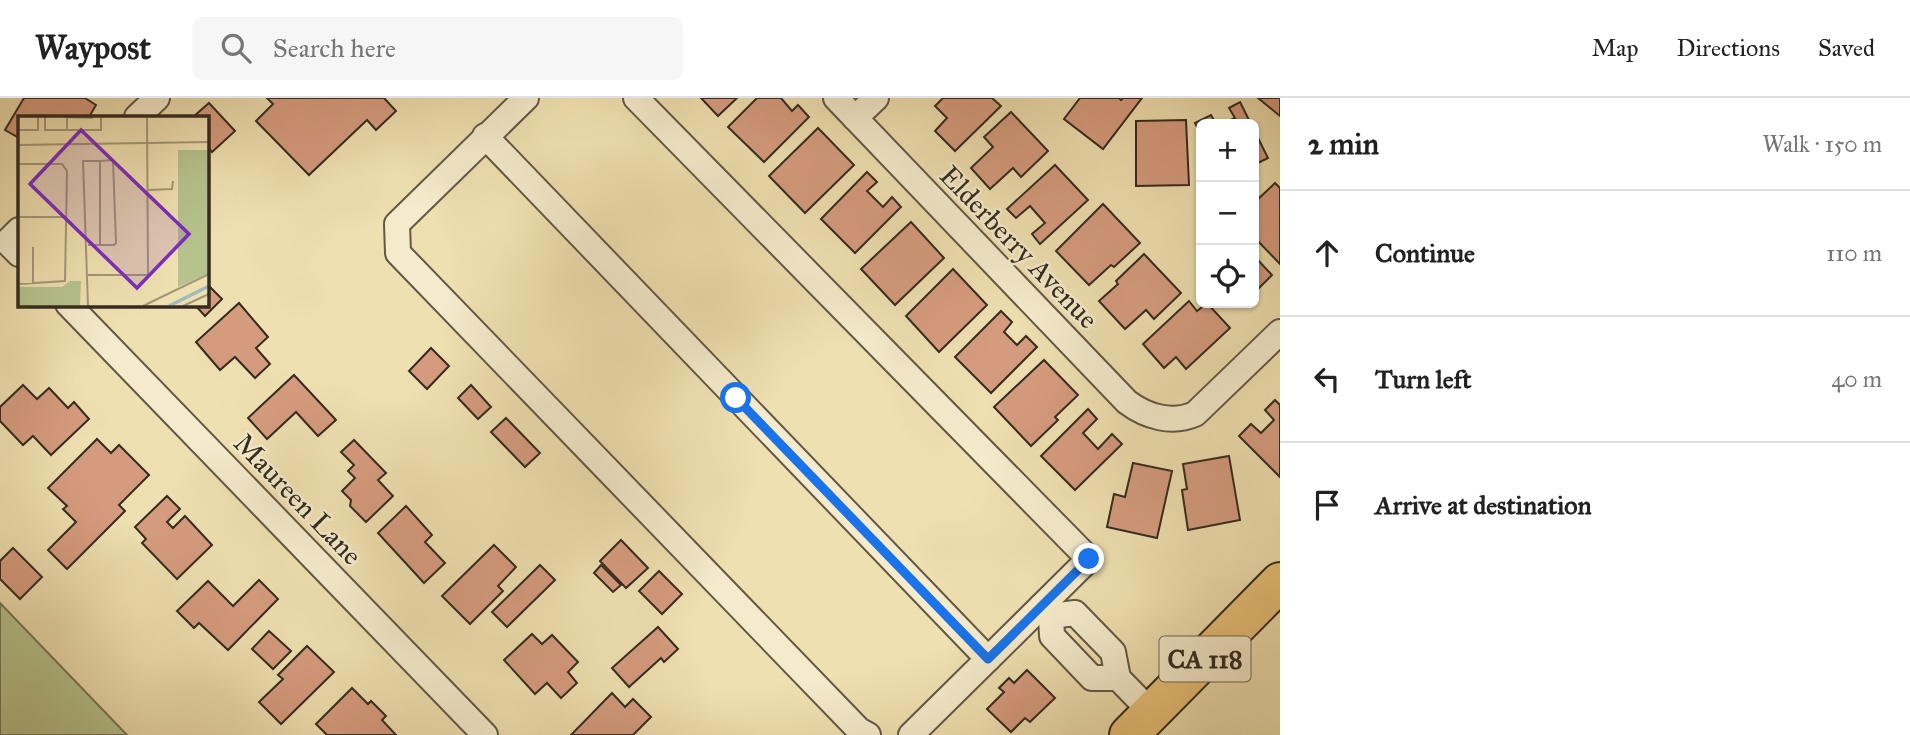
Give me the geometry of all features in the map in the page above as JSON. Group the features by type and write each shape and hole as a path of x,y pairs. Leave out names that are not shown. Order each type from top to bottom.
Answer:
{"main road":[{"name":"CA 118","path":"1140,724 1280,582"}],"street":[{"path":"138,116 157,98"},
{"path":"526,98 397,224 398,253 859,730 868,735"},
{"path":"636,98 1089,559 1046,611 988,659 911,735"},
{"name":"Elderberry Avenue","path":"836,98 1136,409 1170,419 1195,414 1280,332"},
{"path":"855,118 876,98"},
{"path":"485,136 988,659"},
{"name":"Maureen Lane","path":"70,306 485,735"},
{"path":"1046,611 1075,613 1113,652 1118,678 1140,724"}],"green space":[{"path":"0,603 127,735 0,735"}],"building":[{"path":"24,98 85,98 96,105 90,116 18,116 18,137 5,130"},
{"path":"267,98 384,98 396,111 376,130 367,120 309,175 256,121 273,104"},
{"path":"701,98 737,98 718,116"},
{"path":"757,98 781,98 792,111 798,105 809,117 764,162 728,127"},
{"path":"943,98 992,98 1001,106 955,151 935,131 947,118 935,106"},
{"path":"1080,98 1142,98 1103,149 1064,119"},
{"path":"1258,98 1280,98 1280,116"},
{"path":"1240,102 1248,119 1233,119 1235,118 1229,108"},
{"path":"209,103 235,131 212,152 208,147 208,116 194,116"},
{"path":"1011,112 1048,151 1021,177 1013,168 990,189 971,168 993,147 984,137"},
{"path":"1186,120 1189,185 1136,186 1136,121"},
{"path":"818,128 854,165 805,213 769,176"},
{"path":"1259,140 1268,158 1259,162"},
{"path":"1055,165 1088,200 1040,244 1032,234 1045,223 1030,206 1016,218 1007,209"},
{"path":"867,172 877,182 867,191 883,207 892,197 901,207 855,253 821,219"},
{"path":"1275,183 1280,188 1280,264 1259,242 1259,198"},
{"path":"1103,204 1140,243 1089,285 1056,251"},
{"path":"911,222 944,258 895,305 861,269"},
{"path":"1144,254 1181,293 1154,319 1146,310 1125,329 1099,301"},
{"path":"1259,261 1272,275 1259,288"},
{"path":"953,269 987,305 939,352 906,316"},
{"path":"208,285 222,299 205,316 196,306 208,306"},
{"path":"1189,301 1197,311 1201,308 1212,308 1230,328 1186,369 1176,357 1164,368 1143,344"},
{"path":"239,303 268,337 256,348 270,364 255,378 235,357 220,370 196,342"},
{"path":"1001,311 1012,322 1004,332 1017,345 1026,336 1037,347 991,393 955,357"},
{"path":"431,348 449,366 427,389 409,371"},
{"path":"1044,360 1078,395 1055,417 1058,420 1031,446 994,407"},
{"path":"294,375 336,420 318,436 296,412 267,439 248,418"},
{"path":"23,385 37,399 49,388 68,408 74,402 89,419 51,455 33,436 23,445 0,421 0,407"},
{"path":"471,385 491,407 478,419 458,398"},
{"path":"1275,400 1280,405 1280,477 1239,436 1251,424 1261,433 1274,420 1265,410"},
{"path":"1088,409 1097,419 1083,433 1098,449 1112,434 1122,444 1075,490 1041,456"},
{"path":"506,418 540,453 525,467 491,432"},
{"path":"97,439 111,453 119,445 149,475 119,505 125,511 67,569 48,550 76,522 63,509 67,506 48,488"},
{"path":"354,440 386,473 378,480 393,496 366,522 350,506 351,500 342,491 355,478 348,471 354,465 341,452"},
{"path":"1229,456 1240,520 1188,530 1182,490 1187,489 1183,464"},
{"path":"1133,463 1172,471 1157,538 1107,527 1114,494 1125,497"},
{"path":"167,496 180,509 167,522 173,528 185,516 212,545 177,579 142,543 146,539 135,527"},
{"path":"406,506 432,535 425,542 445,563 424,583 378,533"},
{"path":"621,540 648,568 626,588 600,561"},
{"path":"494,545 516,567 498,586 503,591 470,624 442,596"},
{"path":"13,548 42,577 20,599 0,579 0,561"},
{"path":"540,565 555,580 507,627 492,612"},
{"path":"601,565 621,585 613,592 594,573"},
{"path":"659,571 682,594 662,614 639,591"},
{"path":"259,580 278,599 228,650 199,623 194,628 177,611 208,581 233,606"},
{"path":"658,627 678,649 664,662 661,658 629,687 612,668"},
{"path":"269,631 291,651 273,669 252,649"},
{"path":"532,634 542,644 552,635 578,662 568,672 577,683 561,698 547,683 535,694 504,660"},
{"path":"307,646 334,672 281,724 259,702 283,679 278,675"},
{"path":"1027,670 1055,698 1030,722 1025,718 1011,732 987,709 1004,692 999,688 1009,678 1014,683"},
{"path":"352,688 368,704 371,701 386,716 382,720 396,735 327,735 316,724"},
{"path":"612,693 625,707 633,699 651,717 633,735 571,735"}],"route":[{"path":"736,398 988,659 1089,559"}]}
